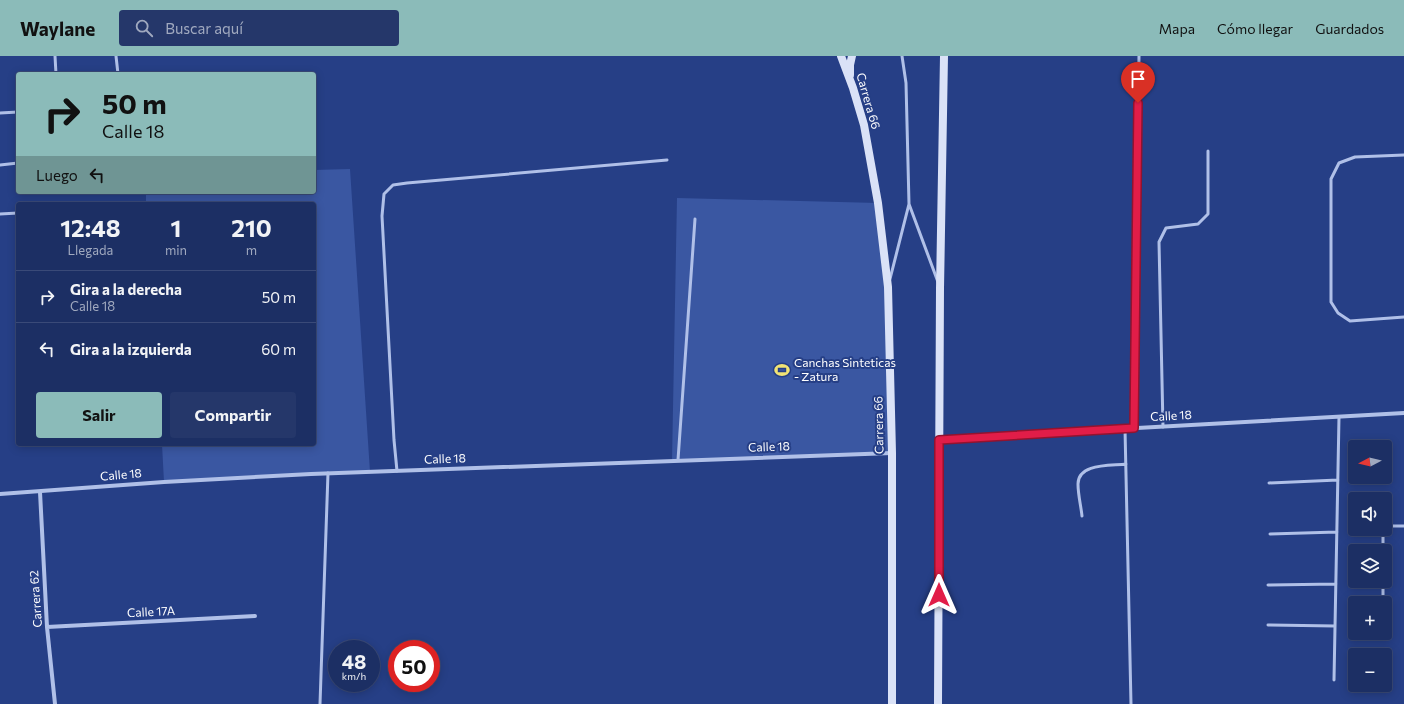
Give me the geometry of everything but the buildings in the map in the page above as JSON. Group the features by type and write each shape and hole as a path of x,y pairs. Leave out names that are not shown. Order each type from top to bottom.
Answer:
{"main road":[{"name":"Carrera 66","path":"841,56 853,88 864,126 878,203 888,287 892,453 892,704"},
{"path":"852,56 850,77 853,88"},
{"path":"938,704 940,289 943,57"}],"street":[{"name":"Calle 18","path":"939,440 1404,413"},
{"name":"Calle 18","path":"0,494 164,482 328,473 892,453"},
{"name":"Carrera 62","path":"40,492 48,627 55,704"},
{"name":"Calle 17A","path":"48,627 255,616"}],"lane":[{"path":"55,56 56,72"},
{"path":"116,56 118,72"},
{"path":"888,287 909,204 906,83 902,56"},
{"path":"1134,428 1139,56"},
{"path":"0,113 16,112"},
{"path":"1163,427 1159,242 1166,228 1198,224 1208,214 1208,151"},
{"path":"1404,155 1355,157 1339,162 1331,179 1331,302 1338,313 1350,321 1404,317"},
{"path":"397,471 382,216 384,194 393,185 407,183 667,160"},
{"path":"0,165 16,163"},
{"path":"909,204 940,289"},
{"path":"0,214 16,213"},
{"path":"678,460 695,219"},
{"path":"1334,680 1339,417"},
{"path":"1125,429 1132,704"},
{"path":"1082,516 1078,483 1083,472 1094,467 1126,464"},
{"path":"320,704 328,473"},
{"path":"1269,483 1338,480"},
{"path":"1392,526 1404,526"},
{"path":"1270,534 1337,532"},
{"path":"1268,585 1336,584"},
{"path":"1268,625 1335,626"}],"shaded area":[{"path":"350,169 370,472 164,482 162,446 316,446 316,202 146,202 146,194 316,194 316,170"},
{"name":"Canchas Sinteticas - Zatura","path":"677,198 878,203 888,287 892,453 672,461"}],"place":[{"name":"Canchas Sinteticas - Zatura","path":"782,370"}],"route":[{"path":"939,595 939,440 1134,428 1138,103"}]}
